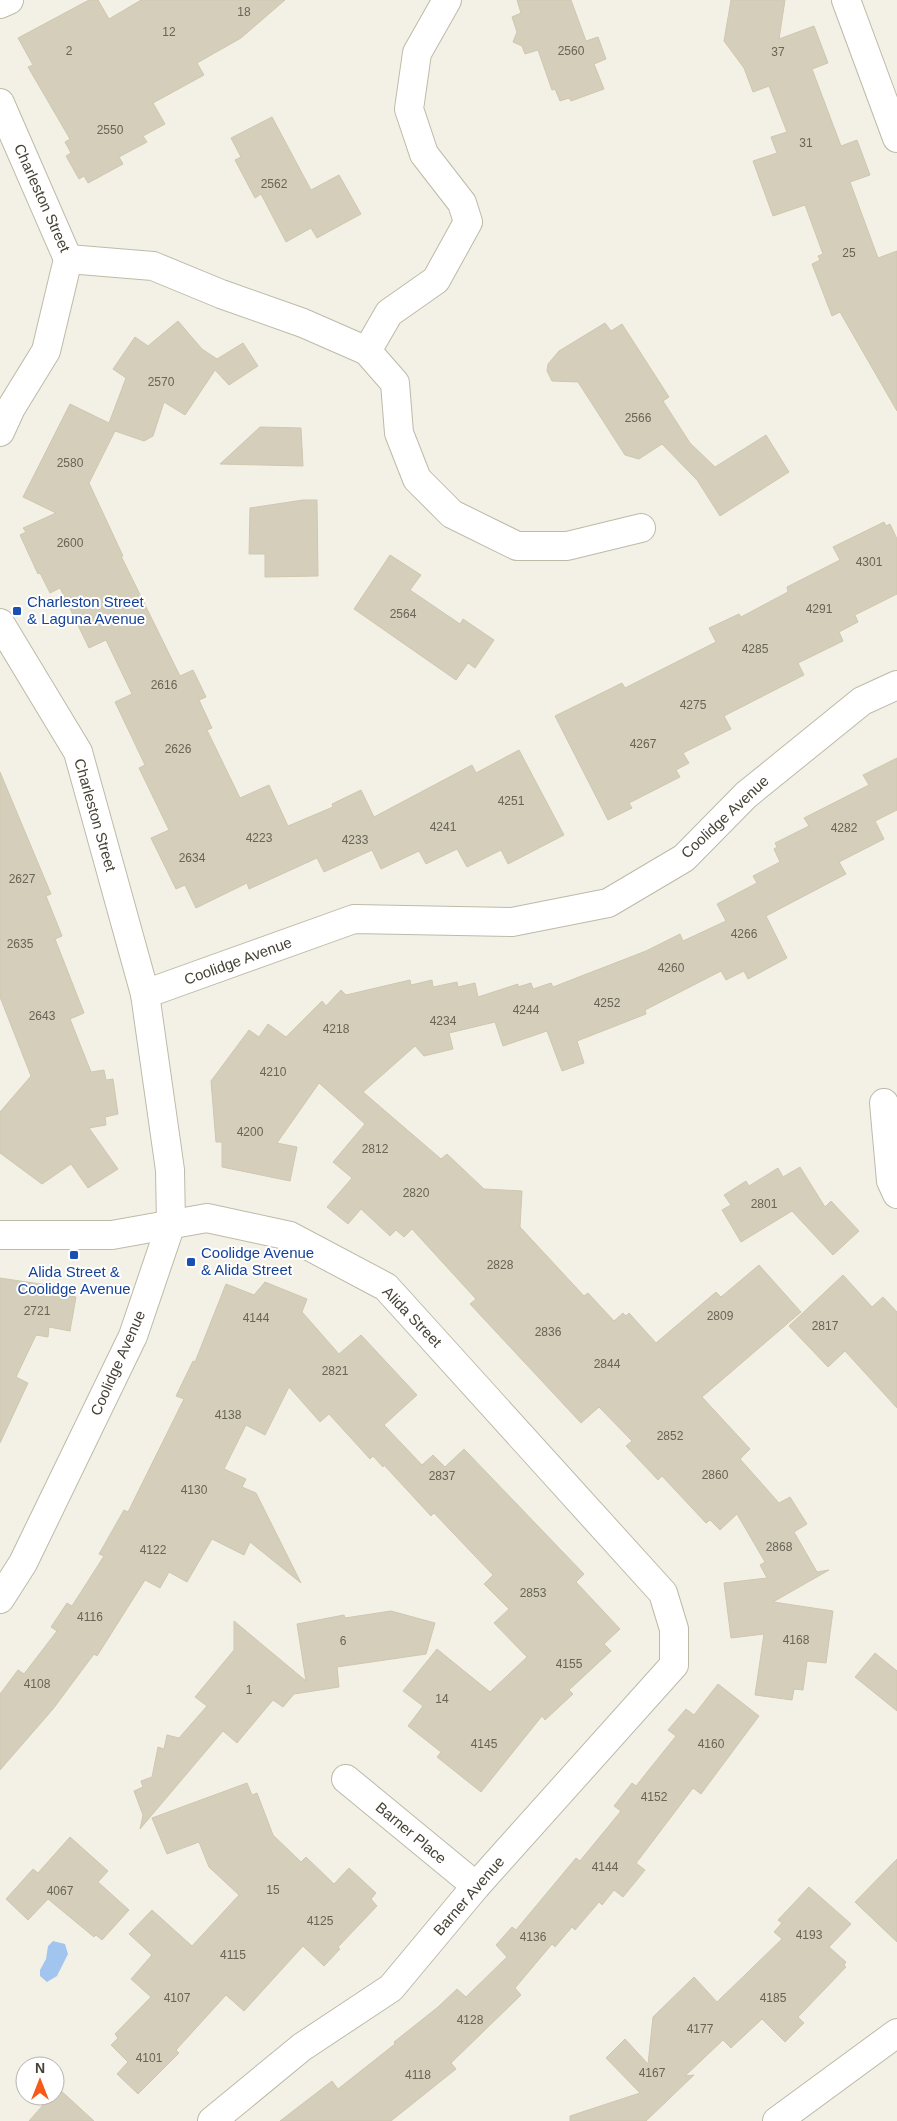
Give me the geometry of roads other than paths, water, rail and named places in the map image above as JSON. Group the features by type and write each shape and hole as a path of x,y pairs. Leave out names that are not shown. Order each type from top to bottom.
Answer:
{"street":[{"path":"0,4 9,0"},
{"path":"367,351 389,313 436,280 468,222 462,203 424,154 409,109 417,53 447,0"},
{"path":"846,0 897,138"},
{"name":"Charleston Street","path":"0,103 68,259 46,351 11,408 0,432"},
{"path":"68,259 153,266 221,294 303,323 367,351 396,383 399,433 417,479 452,514 517,546 566,546 641,528"},
{"name":"Charleston Street","path":"0,623 78,752 145,994"},
{"name":"Coolidge Avenue","path":"0,1599 23,1564 134,1336 171,1224 170,1170 145,994 354,919 512,922 608,902 684,858 746,795 862,700 897,685"},
{"path":"884,1104 891,1182 897,1194"},
{"name":"Alida Street","path":"0,1235 112,1235 206,1218 290,1236 386,1287 663,1593 674,1629"},
{"name":"Barner Avenue","path":"212,2121 302,2046 391,1988 476,1886 674,1664 674,1629"},
{"name":"Barner Place","path":"346,1779 476,1886"},
{"path":"777,2121 897,2033"}],"water":[{"path":"53,1941 65,1944 68,1954 57,1976 47,1982 40,1976 40,1970 46,1959 48,1946"}],"place":[{"name":"Charleston Street & Laguna Avenue","path":"17,611"},
{"name":"Alida Street & Coolidge Avenue","path":"74,1255"},
{"name":"Coolidge Avenue & Alida Street","path":"191,1262"}]}
